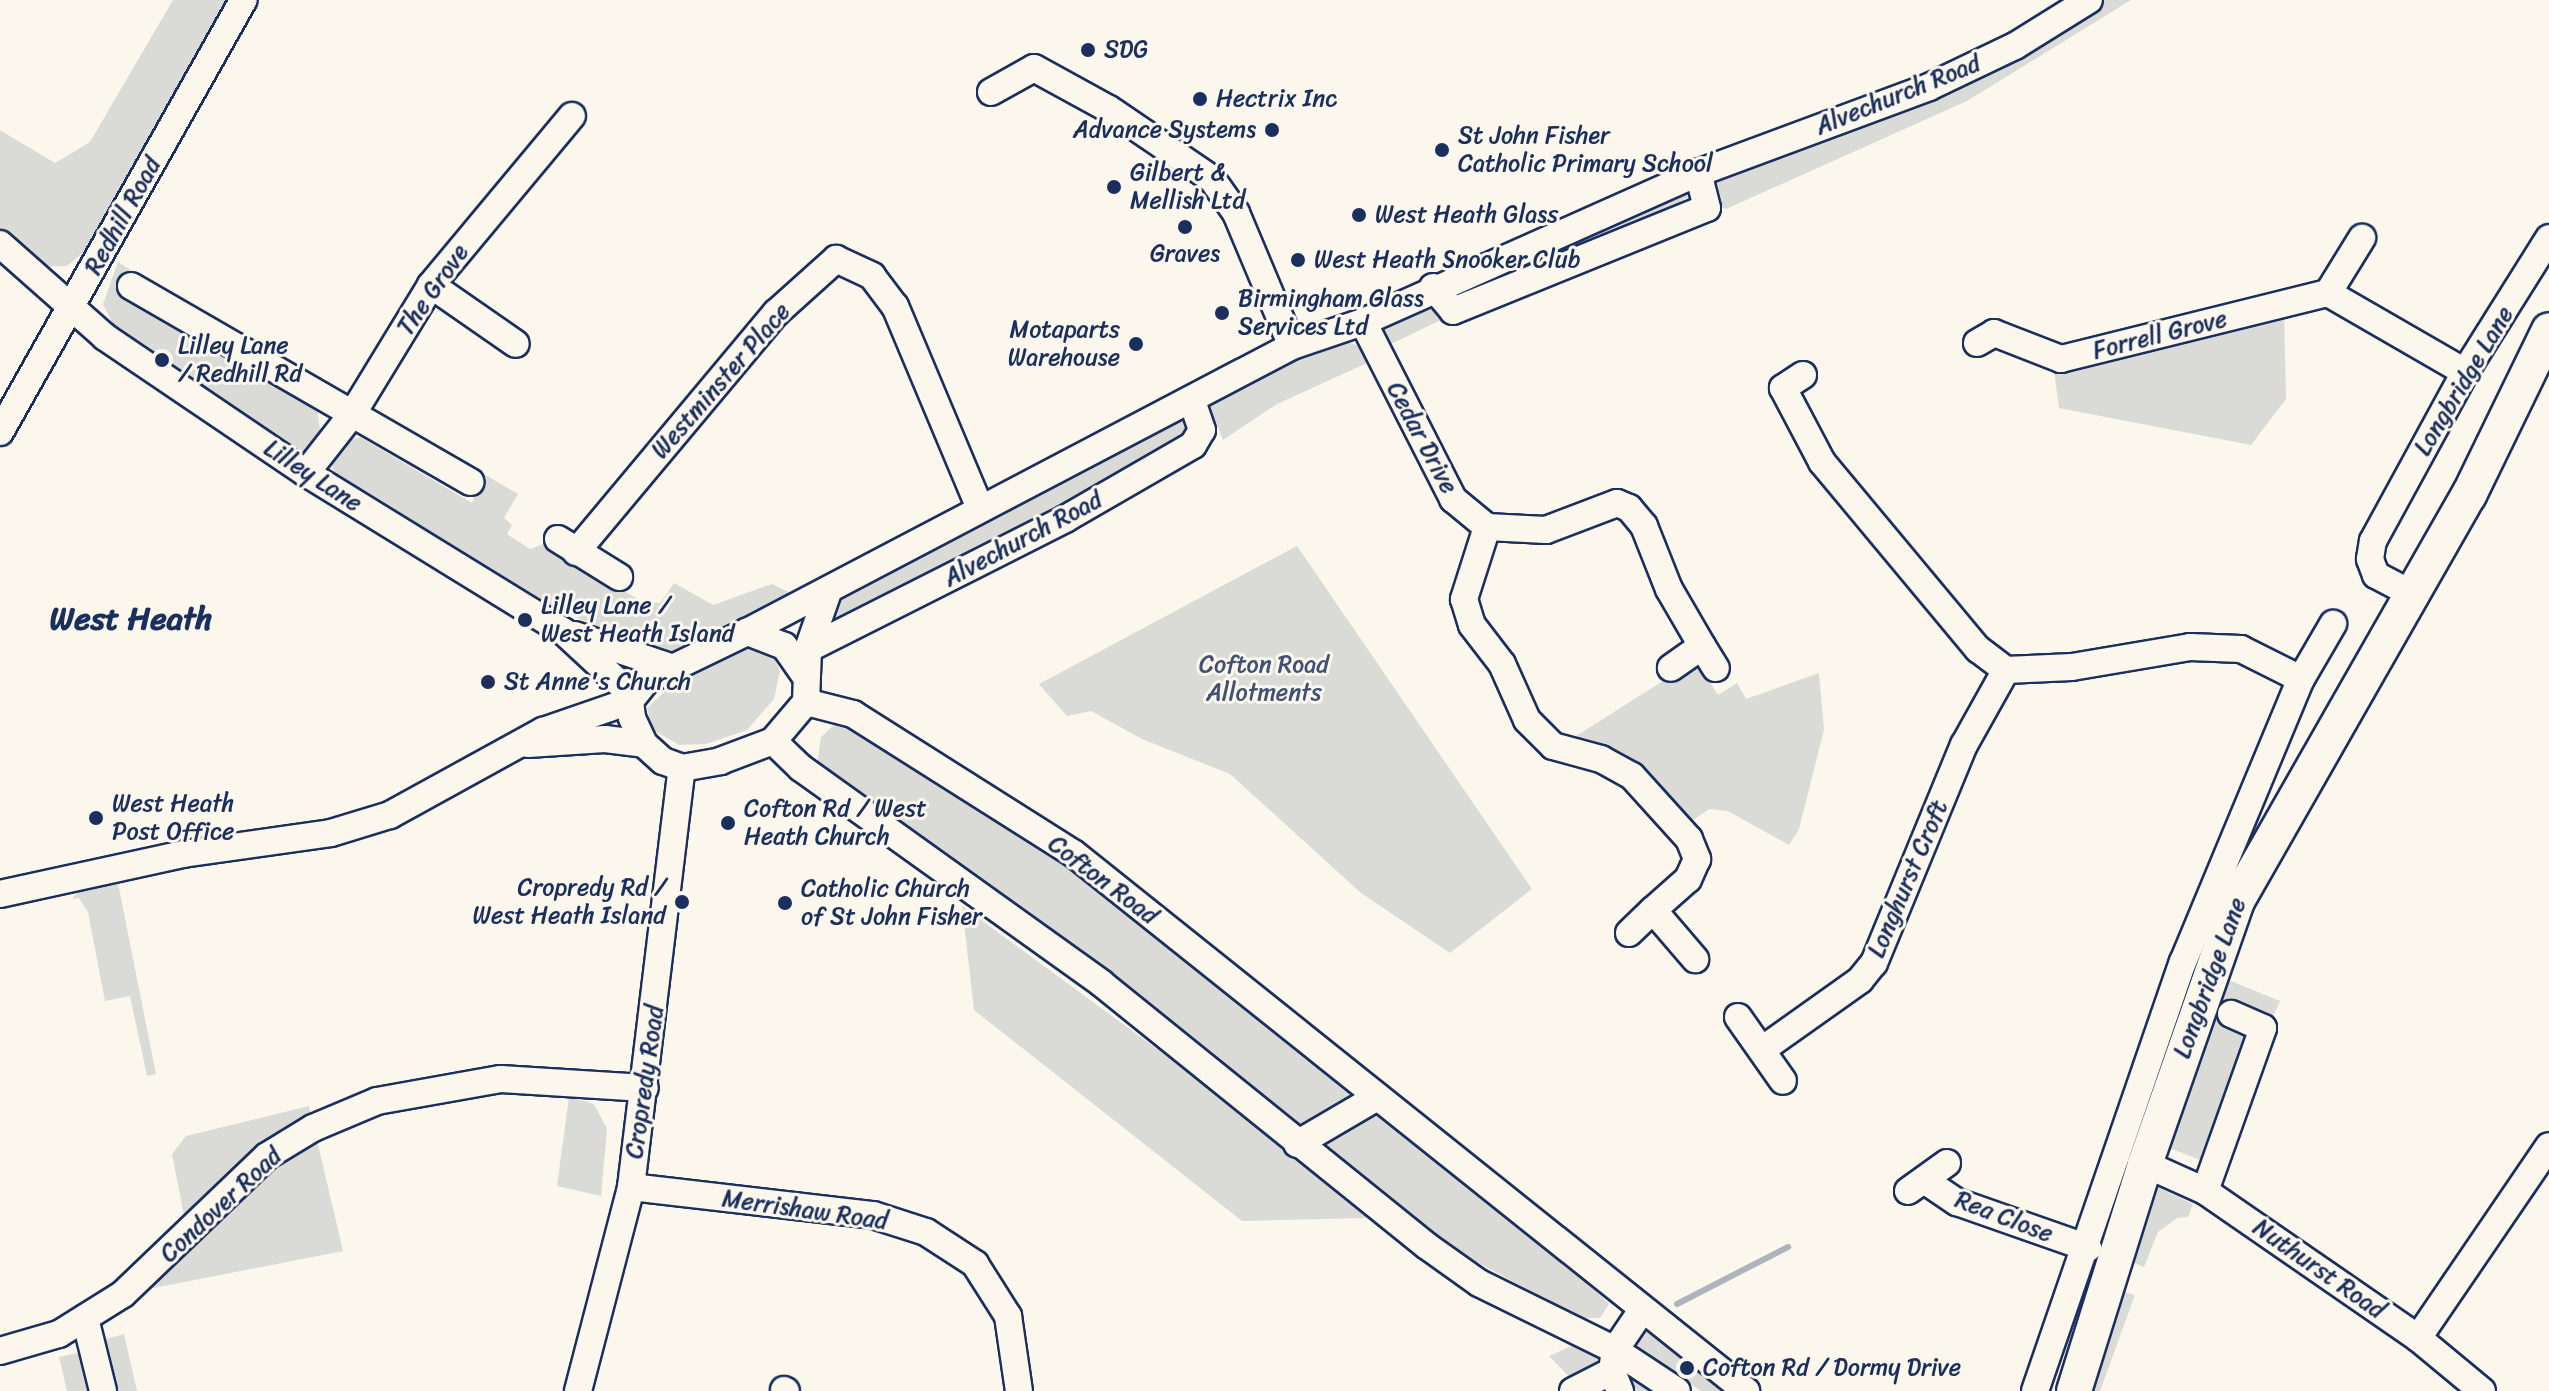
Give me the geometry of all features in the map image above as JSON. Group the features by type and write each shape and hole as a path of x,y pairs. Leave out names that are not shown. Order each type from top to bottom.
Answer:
{"main road":[{"name":"Longbridge Lane","path":"2074,1391 2145,1164 2237,901 2306,776 2414,595 2549,330"}],"street":[{"name":"Redhill Road","path":"0,432 243,0"},
{"name":"Alvechurch Road","path":"747,632 1292,346 1363,322 1433,287 1698,173 1929,87 2015,46 2089,0"},
{"path":"991,92 1034,68 1109,109 1212,179 1236,213 1292,346"},
{"name":"The Grove","path":"306,473 353,413 431,285 572,116"},
{"path":"1433,287 1453,311 1707,208 1698,173"},
{"path":"2362,238 2328,293 2465,372"},
{"name":"Longbridge Lane","path":"2414,595 2376,575 2370,559 2373,541 2465,372 2549,238"},
{"name":"Lilley Lane","path":"0,244 105,337 306,473 564,632 631,698"},
{"name":"Westminster Place","path":"619,577 567,545 776,313 836,259 872,276 895,306 980,508"},
{"path":"431,285 516,344"},
{"path":"131,286 470,482"},
{"name":"Forrell Grove","path":"1988,330 2061,359 2328,293"},
{"name":"Cedar Drive","path":"1363,322 1453,499 1487,527"},
{"path":"1803,375 1783,388 1822,462 1978,649 2006,670 2072,667 2190,647 2241,649 2301,679"},
{"name":"Alvechurch Road","path":"808,649 1065,519 1193,445 1202,430 1192,401"},
{"path":"1629,933 1688,879 1697,859 1689,839 1632,776 1601,759 1553,746 1527,720 1502,664 1472,625 1464,599 1487,527 1546,530 1617,503 1629,508 1644,526 1669,589 1709,657 1671,668"},
{"path":"631,698 644,744 663,761 682,768 720,761 773,741 806,689 808,649 828,592"},
{"name":"Longbridge Lane","path":"2035,1391 2088,1248 2183,962 2301,679 2333,624"},
{"name":"Lilley Lane","path":"564,632 670,667"},
{"path":"0,894 183,854 331,833 390,815 571,719 631,698 670,667 747,632 784,646 806,689"},
{"name":"Longhurst Croft","path":"1763,1049 1860,980 1874,963 1964,745 2006,670"},
{"path":"571,719 607,687 611,675"},
{"name":"Cofton Road","path":"806,689 853,714 1073,853 1746,1391"},
{"path":"522,744 605,739 644,744"},
{"path":"773,741 801,768 1101,983 1297,1144 1479,1283 1616,1371 1677,1391"},
{"path":"2271,753 2306,776"},
{"name":"Cropredy Road","path":"578,1391 631,1187 682,768"},
{"path":"1653,910 1695,959"},
{"name":"Longbridge Lane","path":"2205,1191 2263,1028 2231,1014"},
{"path":"1738,1017 1783,1081"},
{"name":"Condover Road","path":"0,1351 59,1334 123,1294 188,1236 267,1156 313,1128 377,1101 501,1079 645,1088"},
{"path":"1297,1144 1377,1097"},
{"path":"2418,1338 2549,1146"},
{"name":"Rea Close","path":"1947,1163 1916,1186 2088,1248"},
{"name":"Nuthurst Road","path":"2145,1164 2205,1191 2418,1338 2482,1391"},
{"name":"Merrishaw Road","path":"631,1187 873,1215 926,1232 975,1264 1008,1316 1019,1391"},
{"path":"1573,1391 1616,1371 1642,1310"},
{"path":"85,1318 103,1391"},
{"path":"2051,1345 2084,1358"}],"green space":[{"path":"173,0 230,0 86,250 67,266 39,267 0,228 0,130 55,163 90,142"},
{"path":"2105,0 2131,0 1967,101 1726,209 1715,204 1709,181 2072,20"},
{"path":"1690,187 1693,191 1688,197 1653,218 1455,293"},
{"path":"118,262 137,274 125,292 286,385 317,409 321,437 313,449 294,454 115,328 103,304"},
{"path":"1429,296 1445,318 1389,345 1381,331 1385,322"},
{"path":"2284,311 2286,399 2251,445 2059,408 2053,362"},
{"path":"1337,337 1360,347 1367,363 1277,404 1223,440 1206,398"},
{"path":"1182,413 1187,430 1183,437 1061,509 832,626 827,614 847,587"},
{"path":"360,437 472,503 482,473 518,494 504,518 512,525 507,534 530,549 544,544 641,601 660,603 674,583 713,605 772,584 791,593 665,655 559,610 334,472 330,458 344,442"},
{"name":"Cofton Road Allotments","path":"1297,546 1532,889 1450,953 1361,893 1230,774 1142,739 1091,711 1067,716 1039,684"},
{"path":"754,646 773,656 780,671 774,699 747,730 706,744 679,745 653,730 647,708 674,683"},
{"path":"1700,667 1718,695 1737,683 1746,699 1819,673 1824,730 1799,829 1789,845 1728,811 1709,809 1692,821 1645,767 1576,736 1663,681 1673,682"},
{"path":"841,719 1065,859 1581,1277 1609,1304 1600,1318 1581,1318 1449,1247 962,866 817,764 821,737"},
{"path":"117,878 156,1074 147,1076 130,996 105,1001 88,912 79,898 72,899 82,888"},
{"path":"962,906 1202,1082 1367,1218 1242,1221 974,1010"},
{"path":"2216,975 2280,1001 2205,1162 2162,1145"},
{"path":"569,1097 594,1104 607,1129 601,1196 557,1186"},
{"path":"309,1106 343,1251 123,1294 188,1236 172,1154 186,1136"},
{"path":"2155,1186 2193,1204 2188,1217 2177,1218 2158,1232 2144,1267 2122,1258"},
{"path":"2113,1289 2135,1295 2100,1391 2079,1391"},
{"path":"1646,1324 1731,1391 1701,1391 1634,1344"},
{"path":"124,1334 137,1391 67,1391 59,1357 92,1350 91,1343"},
{"path":"1579,1343 1655,1391 1583,1391 1549,1356"}],"waterway":[{"path":"1677,1304 1788,1247"}],"place":[{"name":"SDG","path":"1088,50"},
{"name":"Hectrix Inc","path":"1200,99"},
{"name":"Advance Systems","path":"1272,130"},
{"name":"St John Fisher Catholic Primary School","path":"1442,150"},
{"name":"Gilbert & Mellish Ltd","path":"1114,187"},
{"name":"West Heath Glass","path":"1359,215"},
{"name":"Graves","path":"1185,227"},
{"name":"West Heath Snooker Club","path":"1298,260"},
{"name":"Birmingham Glass Services Ltd","path":"1222,313"},
{"name":"Motaparts Warehouse","path":"1136,344"},
{"name":"Lilley Lane / Redhill Rd","path":"162,360"},
{"name":"Lilley Lane / West Heath Island","path":"525,620"},
{"name":"St Anne's Church","path":"488,682"},
{"name":"West Heath Post Office","path":"96,818"},
{"name":"Cofton Rd / West Heath Church","path":"728,823"},
{"name":"Cropredy Rd / West Heath Island","path":"682,902"},
{"name":"Catholic Church of St John Fisher","path":"785,903"},
{"name":"Cofton Rd / Dormy Drive","path":"1687,1368"}],"district":[{"name":"West Heath","path":"131,619"}]}
